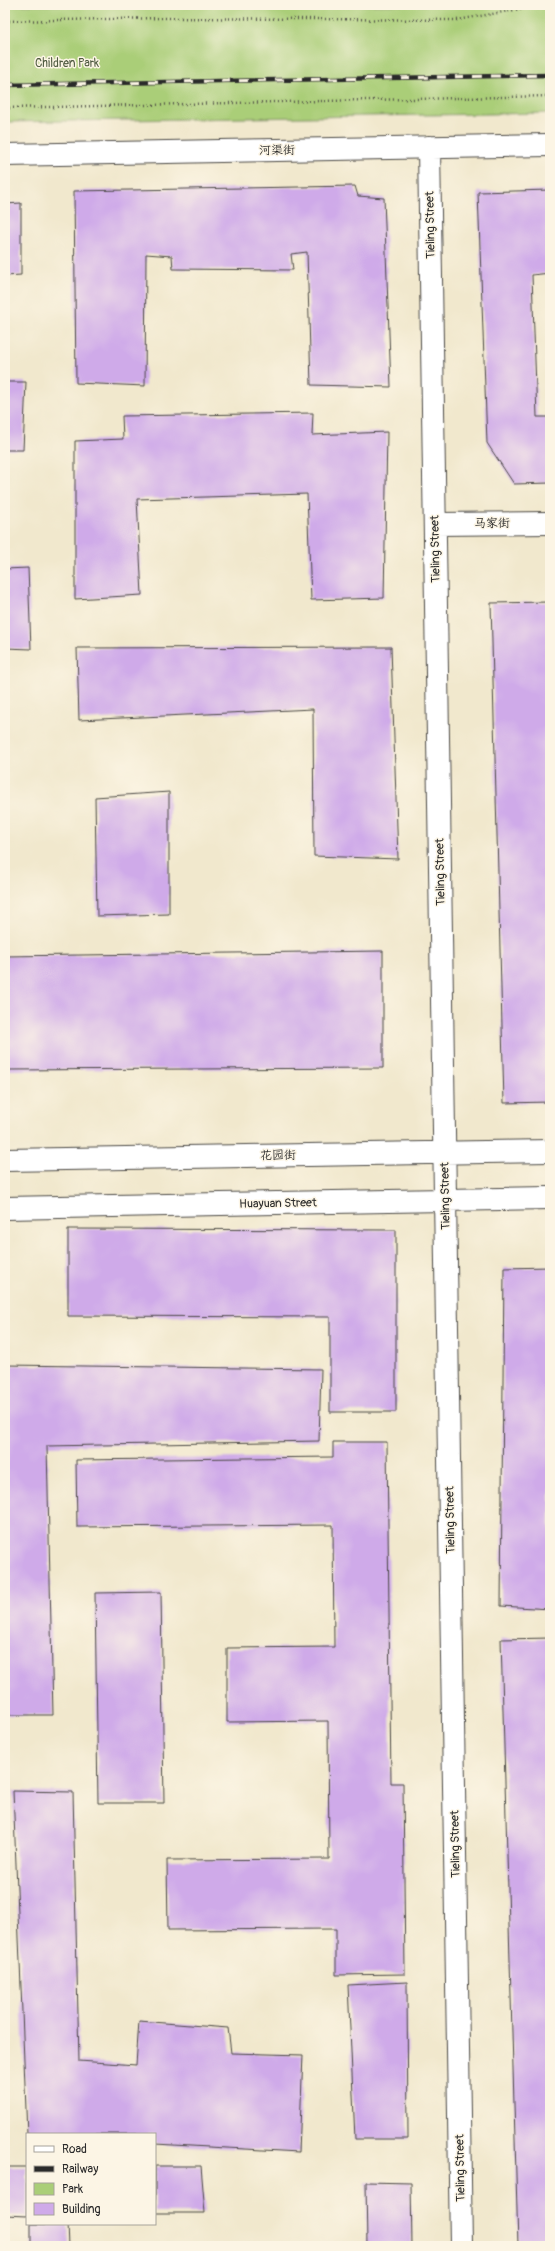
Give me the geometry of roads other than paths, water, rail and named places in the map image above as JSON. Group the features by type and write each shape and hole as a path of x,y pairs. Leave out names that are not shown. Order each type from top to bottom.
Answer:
{"street":[{"name":"河渠街","path":"5,155 550,145"},
{"name":"Tieling Street","path":"429,147 461,2246"},
{"name":"马家街","path":"435,524 550,523"},
{"name":"花园街","path":"5,1160 550,1151"},
{"name":"Huayuan Street","path":"5,1208 550,1198"}],"railway":[{"path":"5,85 550,75"}],"park label":[{"name":"Children Park","path":"67,63"}]}
